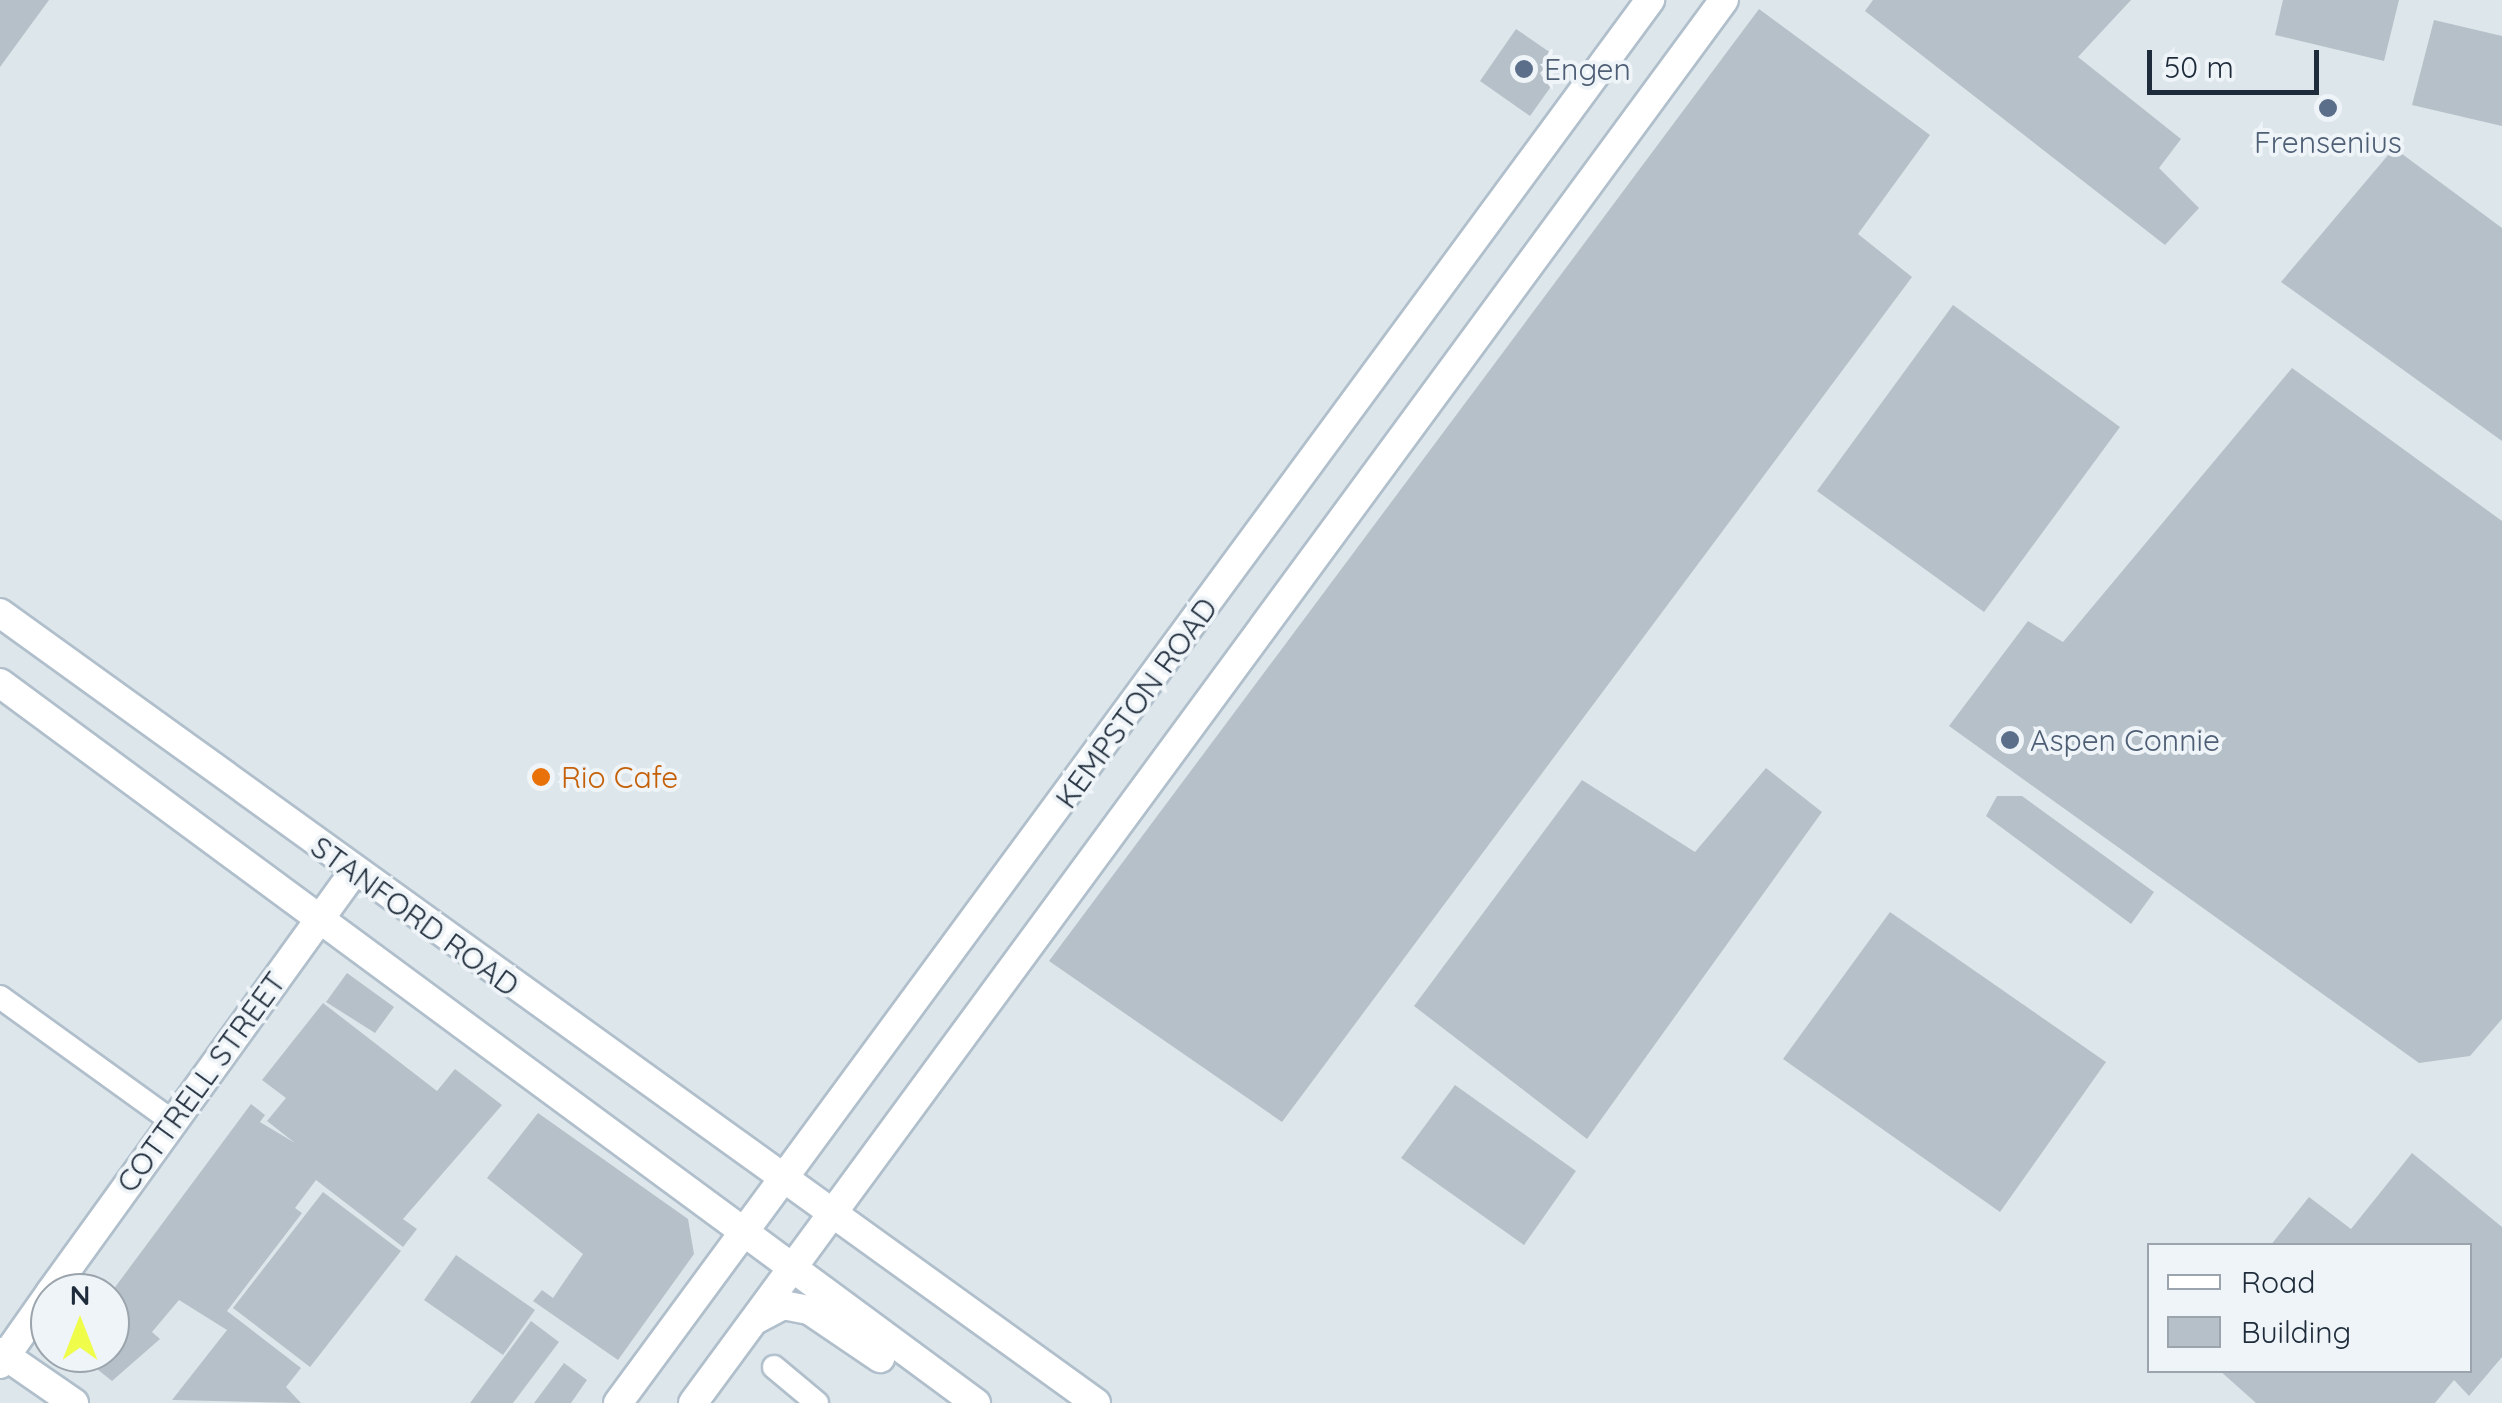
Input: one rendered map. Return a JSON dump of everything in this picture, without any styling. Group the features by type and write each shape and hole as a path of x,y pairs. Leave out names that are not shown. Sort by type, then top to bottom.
{"main road":[{"name":"KEMPSTON ROAD","path":"618,1403 743,1239 1650,0"},
{"name":"KEMPSTON ROAD","path":"692,1403 1724,0"},
{"name":"STANFORD ROAD","path":"0,613 782,1184 1096,1403"},
{"name":"STANFORD ROAD","path":"0,683 320,918 743,1239 949,1386"},
{"name":"COTTRELL STREET","path":"64,1273 353,873"},
{"path":"753,1322 783,1305 809,1310 912,1380 949,1386 976,1403"},
{"name":"COTTRELL STREET","path":"2,1358 30,1320"},
{"path":"2,1358 74,1403"}],"street":[{"path":"0,997 172,1121"},
{"path":"774,1367 816,1403"}],"building":[{"path":"0,0 49,0 0,67"},
{"path":"1873,0 2131,0 2078,57 2181,139 2159,168 2199,208 2165,245 1865,11"},
{"path":"2283,0 2399,0 2384,61 2275,35"},
{"path":"1759,9 1930,135 1858,234 1912,277 1282,1122 1049,961"},
{"path":"2434,20 2502,36 2502,126 2412,105"},
{"path":"1516,29 1567,64 1530,116 1480,81"},
{"path":"2394,148 2502,228 2502,441 2281,282"},
{"path":"1953,305 2120,427 1984,612 1817,491"},
{"path":"2292,368 2502,521 2502,1019 2470,1056 2419,1063 1949,726 2028,621 2063,642"},
{"path":"1766,768 1822,812 1587,1139 1414,1006 1582,780 1695,852"},
{"path":"1997,796 2022,796 2154,892 2131,924 1986,816"},
{"path":"1890,912 2106,1062 2000,1212 1783,1059"},
{"path":"347,973 394,1007 375,1033 326,1002"},
{"path":"323,1003 437,1091 455,1069 502,1105 403,1219 417,1229 403,1247 316,1180 295,1208 302,1213 227,1311 301,1368 286,1387 301,1403 172,1400 227,1330 179,1300 152,1332 160,1339 130,1365 130,1273 126,1273 251,1104 265,1115 260,1122 295,1143 267,1121 286,1098 262,1080"},
{"path":"1455,1085 1576,1171 1524,1245 1401,1158"},
{"path":"538,1113 688,1219 694,1254 618,1360 533,1301 542,1290 553,1298 583,1254 487,1178"},
{"path":"2412,1153 2502,1227 2502,1357 2469,1396 2454,1380 2435,1403 2256,1403 2222,1373 2472,1373 2472,1243 2272,1243 2309,1197 2351,1229"},
{"path":"323,1192 401,1251 310,1367 233,1308"},
{"path":"456,1255 535,1310 503,1355 424,1300"},
{"path":"531,1321 559,1342 513,1403 470,1403"},
{"path":"564,1363 587,1380 571,1403 534,1403"},
{"path":"102,1373 121,1373 112,1381"}],"place":[{"name":"Engen","path":"1524,69"},
{"name":"Frensenius","path":"2328,108"},
{"name":"Aspen Connie","path":"2010,740"},
{"name":"Rio Cafe","path":"541,777"}]}
